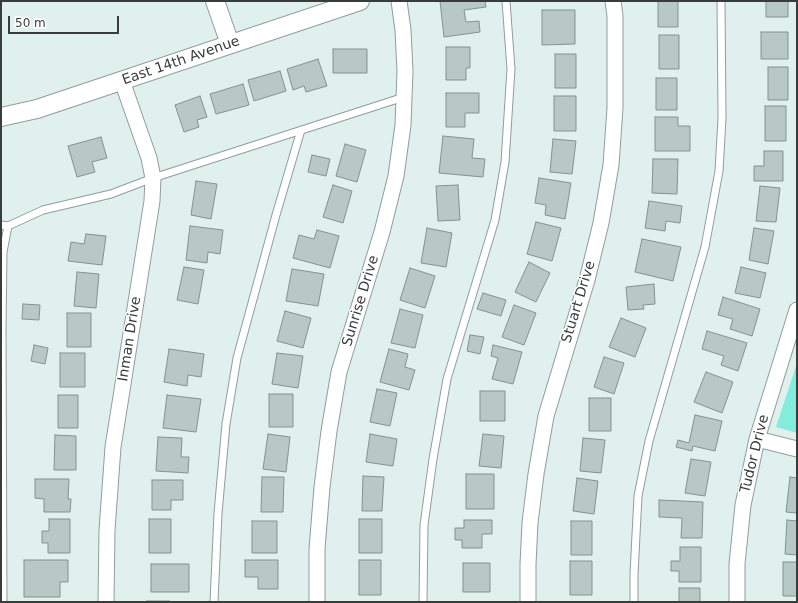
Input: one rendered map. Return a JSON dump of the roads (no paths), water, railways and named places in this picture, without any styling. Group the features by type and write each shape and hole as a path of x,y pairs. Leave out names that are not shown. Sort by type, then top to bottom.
{"street":[{"path":"215,1 230,44"},
{"name":"East 14th Avenue","path":"1,117 37,109 360,1"},
{"name":"Sunrise Drive","path":"317,602 318,549 322,487 339,372 382,232 396,176 403,125 405,71 403,30 399,1"},
{"name":"Stuart Drive","path":"528,602 530,524 536,474 546,416 587,280 602,223 611,165 616,108 615,16 613,1"},
{"name":"Inman Drive","path":"106,602 107,530 113,446 152,202 153,178 149,158 122,81"},
{"name":"Tudor Drive","path":"737,602 738,564 743,505 757,439 797,310"},
{"path":"757,439 797,449"}],"lane":[{"path":"423,602 424,525 433,459 447,379 495,220 505,162 511,69 506,1"},
{"path":"634,602 638,496 649,441 705,248 719,171 722,118 721,1"},
{"path":"3,602 2,330 4,225 43,210 111,194 153,178 404,97"},
{"path":"214,602 218,513 226,424 237,358 301,130"}]}
